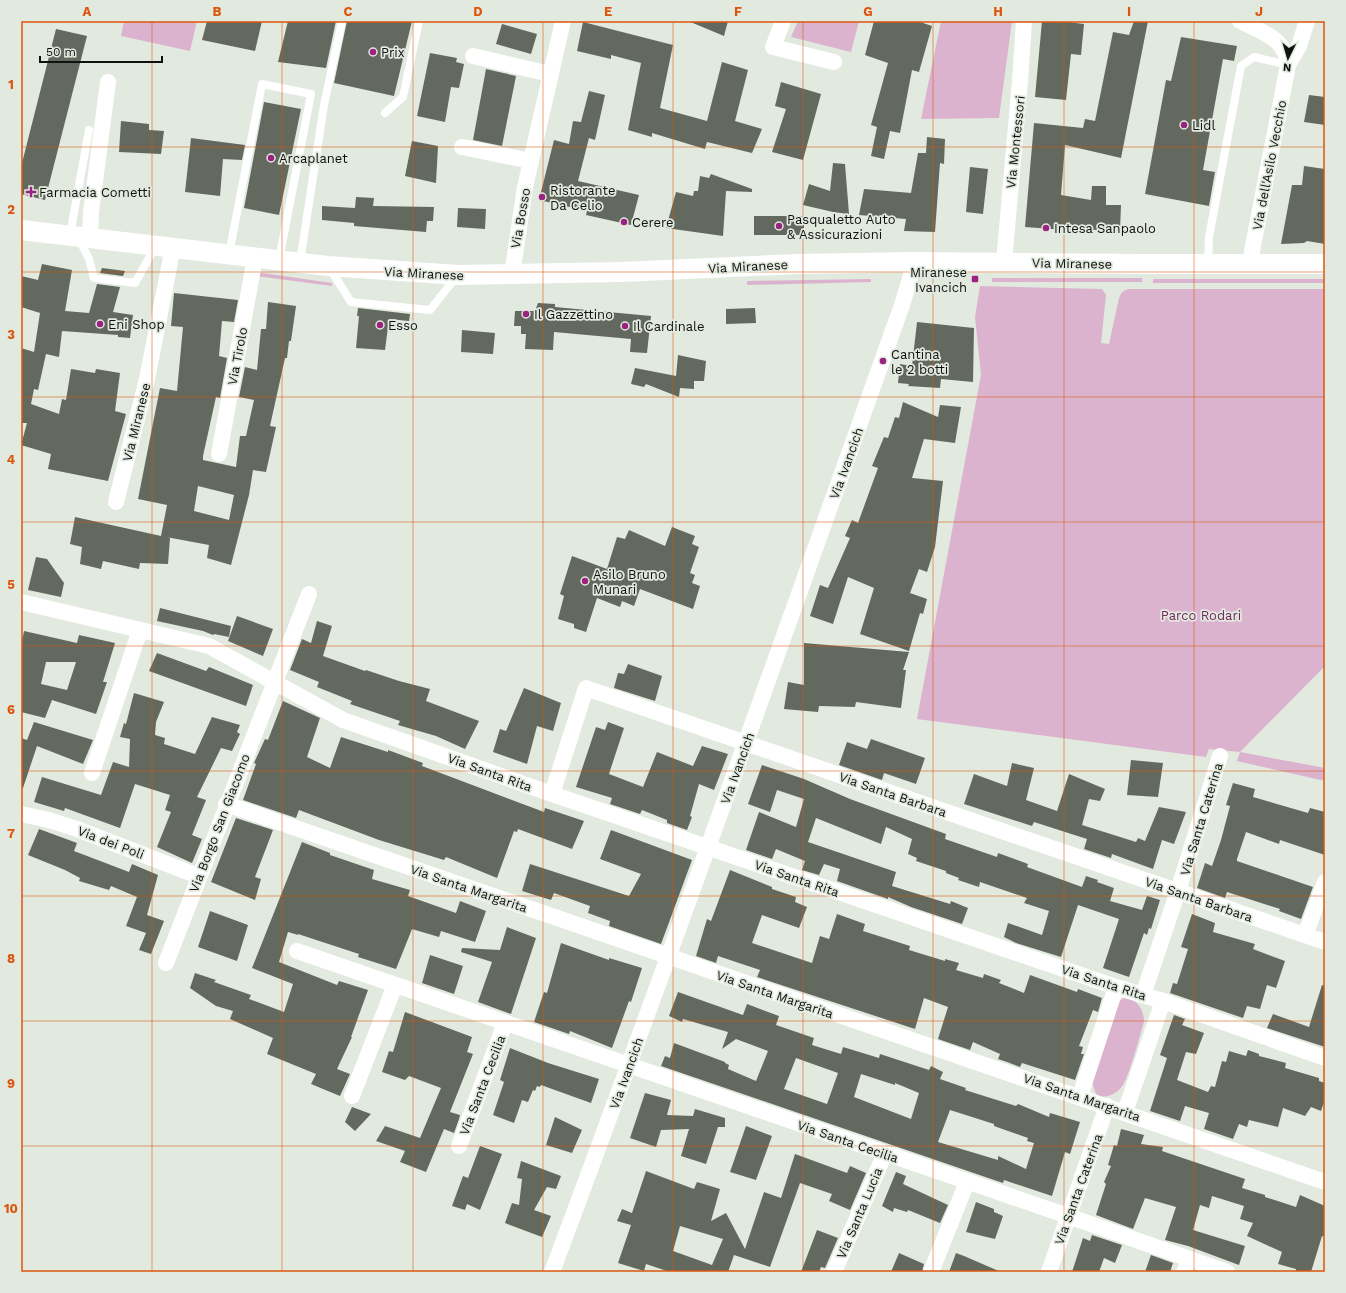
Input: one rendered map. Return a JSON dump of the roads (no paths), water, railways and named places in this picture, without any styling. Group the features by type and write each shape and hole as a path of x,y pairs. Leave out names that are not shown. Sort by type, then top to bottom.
{"street":[{"name":"Via Bosso","path":"512,275 531,161 563,21"},
{"path":"783,21 773,47 834,62"},
{"name":"Via Montessori","path":"1004,262 1024,21"},
{"name":"Via dell'Asilo Vecchio","path":"1240,21 1278,41 1288,56 1288,65 1252,251 1252,265"},
{"name":"Via dell'Asilo Vecchio","path":"1288,65 1299,46 1308,21"},
{"path":"473,56 550,74"},
{"path":"79,237 91,212 108,82"},
{"path":"462,147 531,161"},
{"name":"Via Miranese","path":"21,230 328,266 458,275 621,272 798,264 912,262 1252,265 1325,264"},
{"name":"Via Miranese","path":"116,502 147,379 164,246"},
{"name":"Via Tirolo","path":"219,454 255,258"},
{"name":"Via Ivancich","path":"552,1272 708,848 902,306 911,275 912,262"},
{"name":"Via Borgo San Giacomo","path":"166,963 198,876 275,684 309,594"},
{"path":"21,602 209,646 275,684"},
{"path":"92,773 140,630"},
{"name":"Via Santa Rita","path":"275,684 343,720 708,848 1116,987 1163,1001 1325,1058"},
{"name":"Via Santa Barbara","path":"552,794 586,688 1325,942"},
{"name":"Via Santa Caterina","path":"1142,995 1178,891 1220,756"},
{"name":"Via Santa Margarita","path":"226,804 668,958 1080,1096 1325,1182"},
{"name":"Via dei Poli","path":"21,814 49,820 77,829 198,876"},
{"path":"1305,935 1325,882"},
{"name":"Via Santa Cecilia","path":"297,951 1068,1216 1187,1265 1227,1272"},
{"path":"352,1096 395,985"},
{"path":"1080,1096 1116,987"},
{"path":"1125,1112 1163,1001"},
{"name":"Via Santa Cecilia","path":"459,1146 505,1023"},
{"name":"Via Santa Caterina","path":"1049,1272 1107,1106"},
{"name":"Via Santa Lucia","path":"834,1272 885,1153"},
{"path":"931,1272 968,1182"}],"lane":[{"path":"300,263 324,105 342,21"},
{"path":"386,113 403,97 419,21"},
{"path":"1208,264 1209,237 1241,66 1254,57 1288,65"},
{"path":"229,255 262,84 311,94 279,260"},
{"path":"89,130 79,237 89,259 94,278 135,283 164,246"},
{"path":"328,266 351,302 430,310 458,275"}],"place":[{"name":"Prix","path":"373,52"},
{"name":"Lidl","path":"1184,125"},
{"name":"Arcaplanet","path":"271,158"},
{"name":"Farmacia Cometti","path":"31,192"},
{"name":"Ristorante Da Celio","path":"542,197"},
{"name":"Cerere","path":"624,222"},
{"name":"Pasqualetto Auto & Assicurazioni","path":"779,226"},
{"name":"Intesa Sanpaolo","path":"1046,228"},
{"name":"Miranese Ivancich","path":"975,279"},
{"name":"Il Gazzettino","path":"526,314"},
{"name":"Eni Shop","path":"100,324"},
{"name":"Esso","path":"380,325"},
{"name":"Il Cardinale","path":"625,326"},
{"name":"Cantina le 2 botti","path":"883,361"},
{"name":"Asilo Bruno Munari","path":"585,581"}],"park label":[{"name":"Parco Rodari","path":"1201,615"}]}
